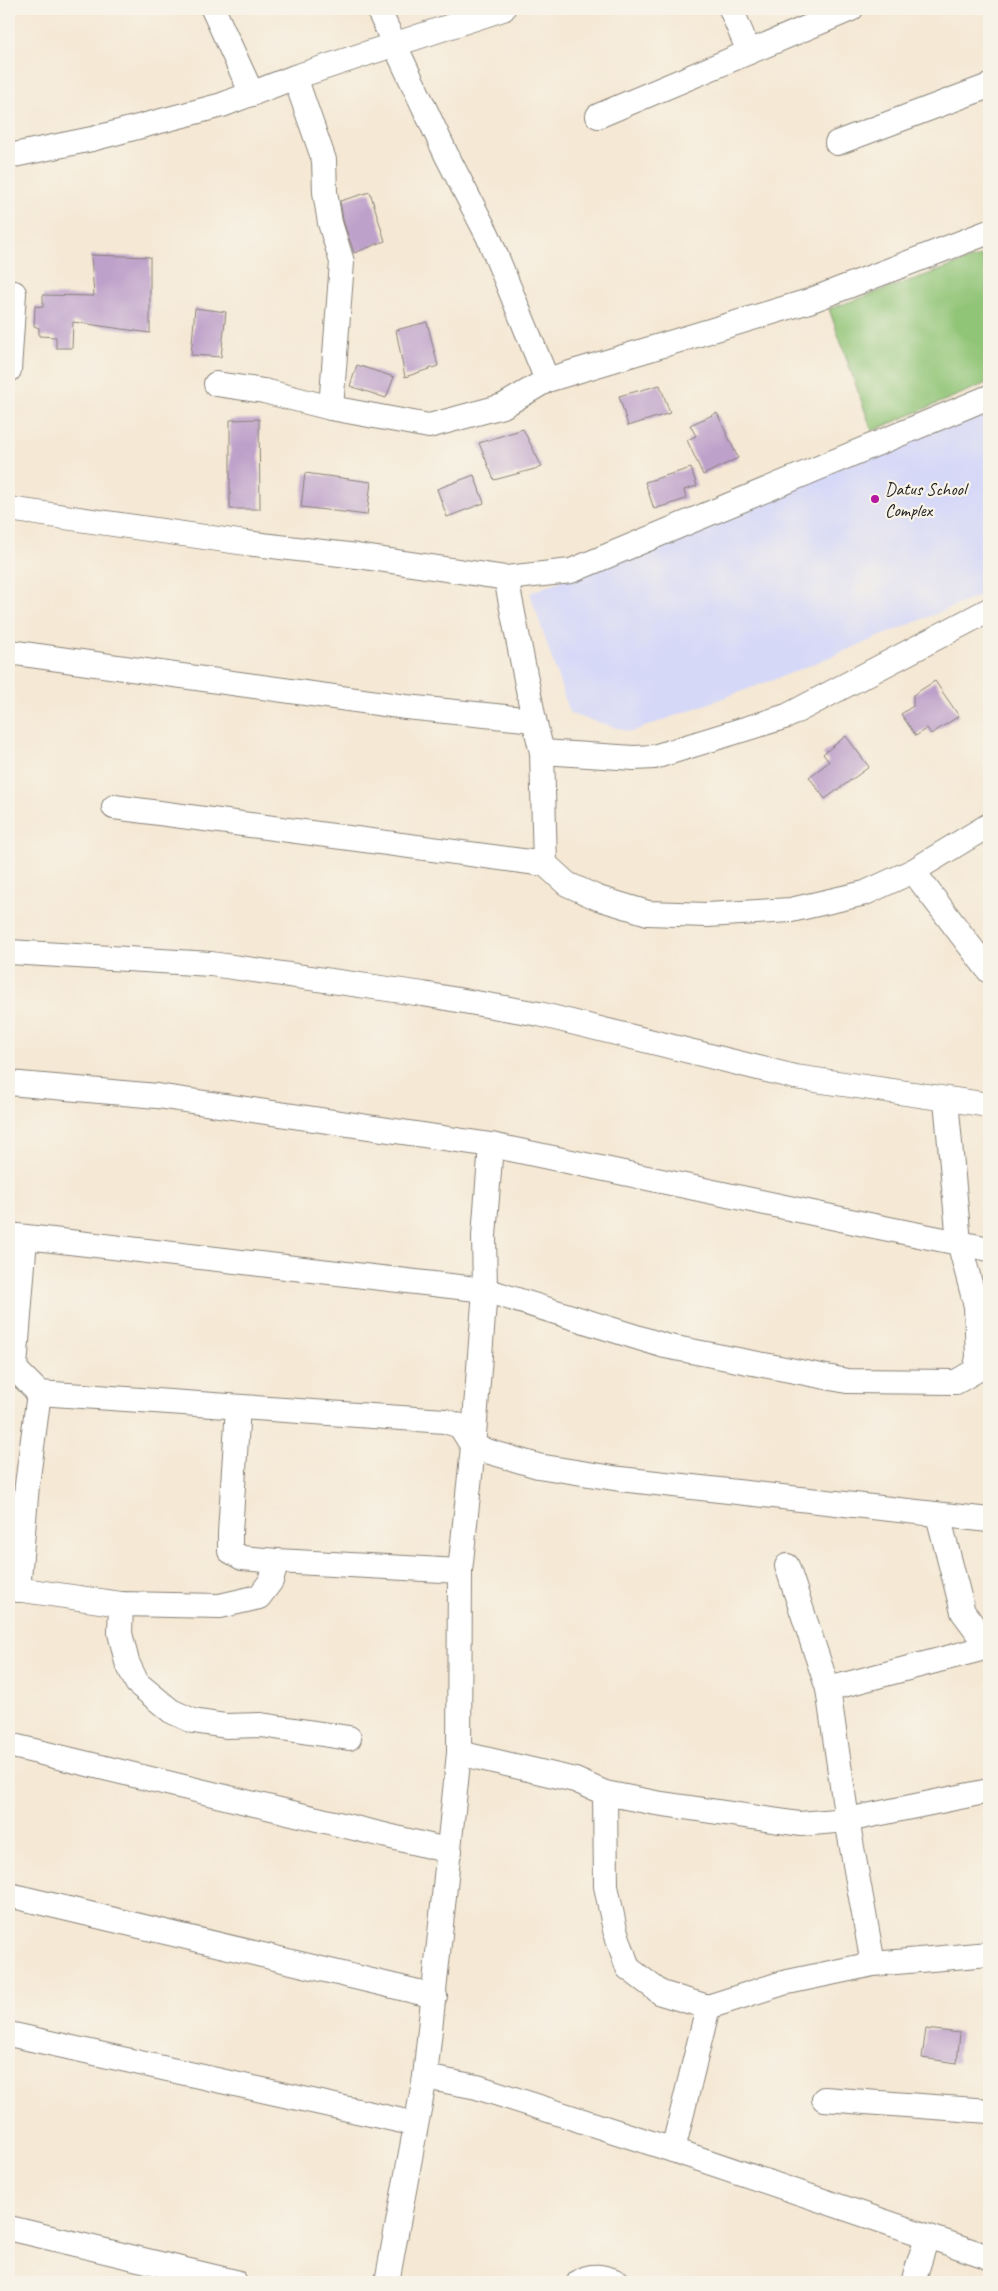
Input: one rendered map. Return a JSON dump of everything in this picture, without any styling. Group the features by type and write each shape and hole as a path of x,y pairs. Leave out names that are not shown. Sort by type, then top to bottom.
{"street":[{"path":"213,9 252,94"},
{"path":"378,9 446,154 488,236 547,380"},
{"path":"9,156 101,137 222,105 296,77 503,9"},
{"path":"731,9 749,52"},
{"path":"598,116 850,9"},
{"path":"296,77 324,160 325,192 330,223 342,262 331,408"},
{"path":"837,143 989,86"},
{"path":"216,384 264,391 331,408 429,426 503,406 547,380 809,301 989,232"},
{"path":"9,370 14,293"},
{"path":"9,509 506,578 571,571 877,442 989,398"},
{"path":"506,578 542,752 545,864"},
{"path":"542,752 634,758 654,757 787,716 989,610"},
{"path":"9,652 406,707 534,720"},
{"path":"114,807 545,864 567,884 598,898 648,913 707,915 791,910 865,893 912,871 989,825"},
{"path":"912,871 989,971"},
{"path":"9,952 211,964 423,994 539,1014 795,1077 989,1105"},
{"path":"9,1083 157,1096 491,1144 989,1249"},
{"path":"946,1100 959,1242 976,1306 978,1357 975,1371 956,1382 847,1381 746,1363 665,1346 485,1290 17,1236 12,1365 39,1393 445,1422 460,1426 473,1447 538,1466 620,1479 889,1507 938,1515 989,1520"},
{"path":"387,2282 426,2077 459,1753 460,1571 473,1447 485,1290 484,1236 491,1144"},
{"path":"39,1393 13,1589 121,1604 220,1606 259,1597 271,1581 277,1561"},
{"path":"238,1407 230,1551 242,1558 460,1571"},
{"path":"828,1689 989,1647 963,1612 938,1515"},
{"path":"787,1566 828,1689 847,1820 873,1964"},
{"path":"121,1604 120,1633 127,1662 137,1683 171,1711 193,1721 226,1726 261,1725 349,1738"},
{"path":"9,1745 450,1851"},
{"path":"459,1753 576,1780 605,1793 800,1824 847,1820 989,1791"},
{"path":"605,1793 606,1886 615,1930 628,1968 661,1993 708,2007 783,1983 873,1964 989,1954"},
{"path":"9,1895 435,1996"},
{"path":"673,2150 708,2007"},
{"path":"9,2034 416,2124"},
{"path":"426,2077 476,2086 673,2150 989,2257"},
{"path":"824,2099 989,2111"},
{"path":"9,2228 235,2282"},
{"path":"913,2282 927,2237"},
{"path":"579,2282 585,2278 604,2277 617,2282"}],"shaded area":[{"name":"Datus School Complex","path":"989,407 989,592 786,675 631,732 570,714 530,593"}],"green space":[{"path":"989,253 989,382 872,431 829,309"}],"building":[{"path":"370,192 385,241 354,253 343,220 340,201"},
{"path":"91,255 150,257 150,333 73,322 72,348 56,348 56,337 39,336 39,328 34,326 35,306 43,307 43,295 94,296"},
{"path":"195,308 226,312 221,357 191,355"},
{"path":"427,322 438,366 405,377 396,330"},
{"path":"357,365 394,377 386,398 350,386"},
{"path":"660,385 670,413 628,426 619,396"},
{"path":"717,413 738,458 703,475 687,440 696,436 690,425"},
{"path":"259,419 260,509 230,509 230,420"},
{"path":"523,429 542,467 494,480 479,443"},
{"path":"691,468 697,486 684,490 686,499 654,509 645,482"},
{"path":"305,473 371,482 367,515 301,507"},
{"path":"474,475 484,503 447,517 437,489"},
{"path":"935,681 959,716 931,734 927,728 916,736 901,714 913,706 913,695"},
{"path":"846,736 869,767 825,799 809,777 829,762 823,754"},
{"path":"926,2029 960,2033 957,2063 922,2058"}],"place":[{"name":"Datus School Complex","path":"875,499"}]}
